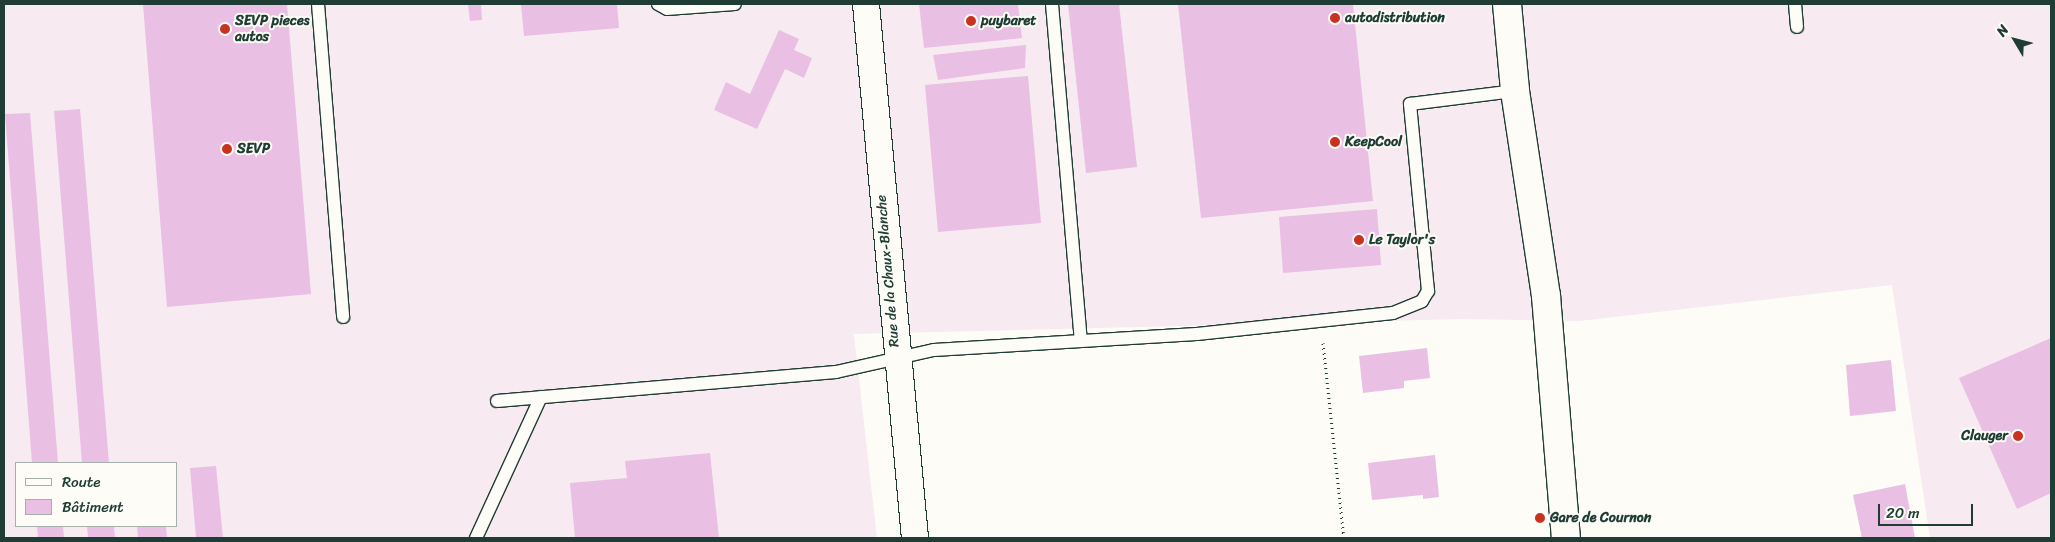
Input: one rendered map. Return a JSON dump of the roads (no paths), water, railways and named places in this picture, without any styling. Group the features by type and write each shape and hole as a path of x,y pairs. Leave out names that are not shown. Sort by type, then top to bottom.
{"main road":[{"path":"1506,4 1515,91 1546,296 1566,538"}],"street":[{"name":"Rue de la Chaux-Blanche","path":"866,4 896,360 915,538"}],"lane":[{"path":"318,4 343,317"},
{"path":"658,4 667,9 683,9 735,4"},
{"path":"1052,4 1081,341"},
{"path":"1795,4 1797,27"},
{"path":"497,401 836,372 934,350 1197,334 1393,314 1422,301 1428,292 1410,104 1515,91"},
{"path":"476,538 541,397"}],"place":[{"name":"autodistribution","path":"1335,18"},
{"name":"puybaret","path":"971,21"},
{"name":"SEVP pieces autos","path":"225,29"},
{"name":"KeepCool","path":"1335,142"},
{"name":"SEVP","path":"227,149"},
{"name":"Le Taylor's","path":"1359,240"},
{"name":"Clauger","path":"2018,436"},
{"name":"Gare de Cournon","path":"1540,518"}]}
